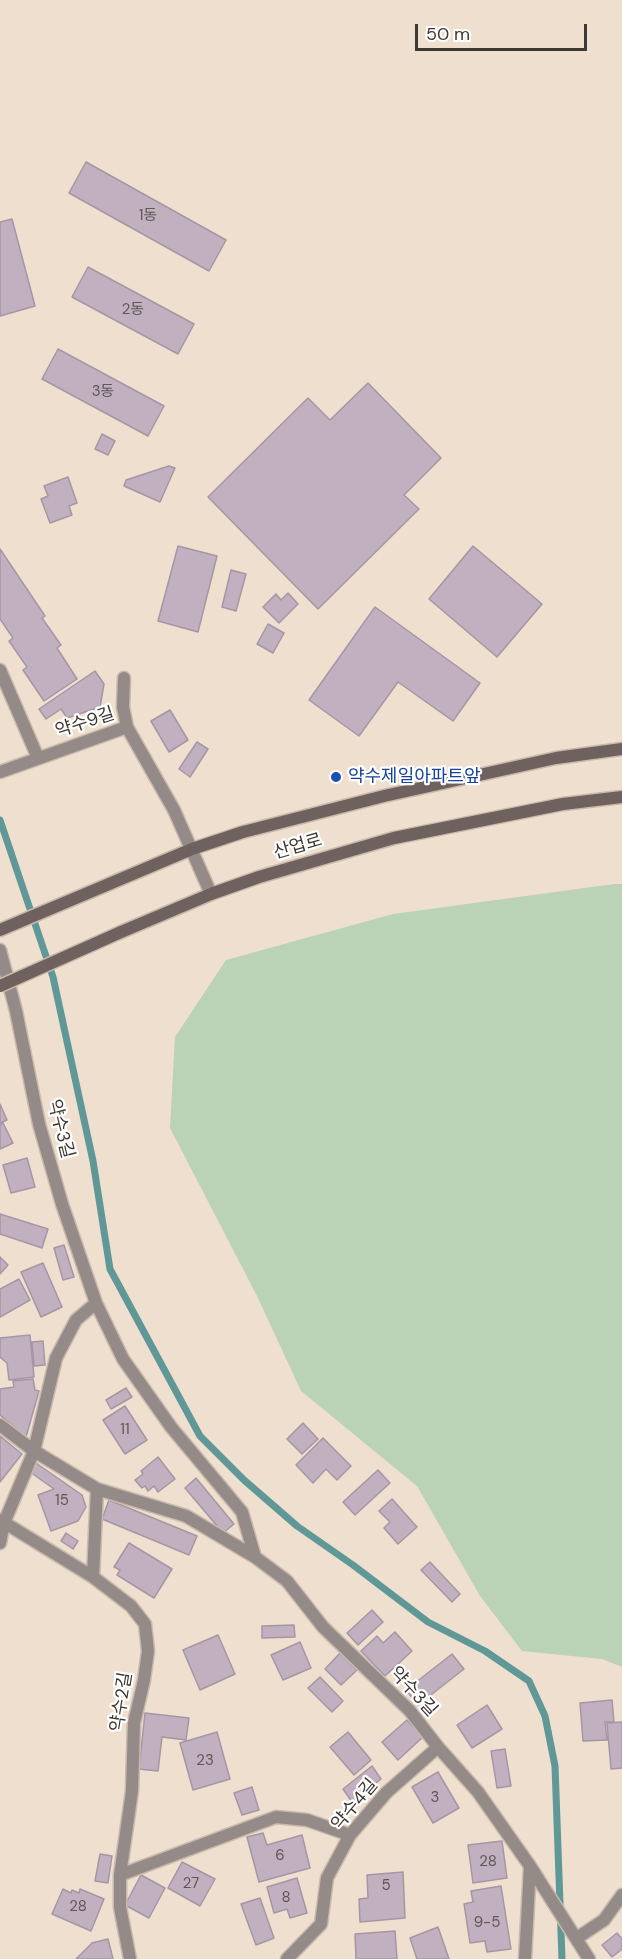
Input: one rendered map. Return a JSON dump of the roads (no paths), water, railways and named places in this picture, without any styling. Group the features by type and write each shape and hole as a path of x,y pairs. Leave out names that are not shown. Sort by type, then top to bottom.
{"main road":[{"name":"산업로","path":"0,930 192,849 243,832 384,796 556,758 622,750"},
{"name":"산업로","path":"0,986 211,894 259,877 394,838 563,804 622,797"}],"street":[{"name":"약수9길","path":"0,670 38,758 127,726 174,810 211,894"},
{"path":"124,678 123,707 127,726"},
{"path":"0,772 38,758"},
{"name":"약수3길","path":"1,955 16,1011 39,1124 62,1204 96,1303 123,1359 150,1398 171,1427 242,1512 255,1557"},
{"path":"0,1543 2,1522 34,1451 56,1358 76,1320 96,1303"},
{"name":"약수3길","path":"0,1425 34,1451 98,1489 186,1516 255,1557 287,1581 322,1627 410,1711 478,1792 577,1938"},
{"path":"93,1577 98,1489"},
{"name":"약수2길","path":"2,1522 93,1577 131,1606 145,1624 148,1651 134,1723 132,1791 120,1875 120,1906 124,1937 130,1959"},
{"name":"약수4길","path":"287,1959 321,1924 327,1878 350,1835 386,1793 438,1747"},
{"path":"120,1875 276,1817 307,1820 350,1835"},
{"path":"525,1959 530,1866"},
{"path":"589,1959 577,1938 604,1920 622,1896"}],"waterway":[{"path":"0,820 53,977 93,1161 110,1269 200,1436 244,1480 297,1526 428,1622 485,1651 529,1681 545,1716 555,1766 562,1959"}],"place":[{"name":"약수제일아파트앞","path":"336,777"}]}
